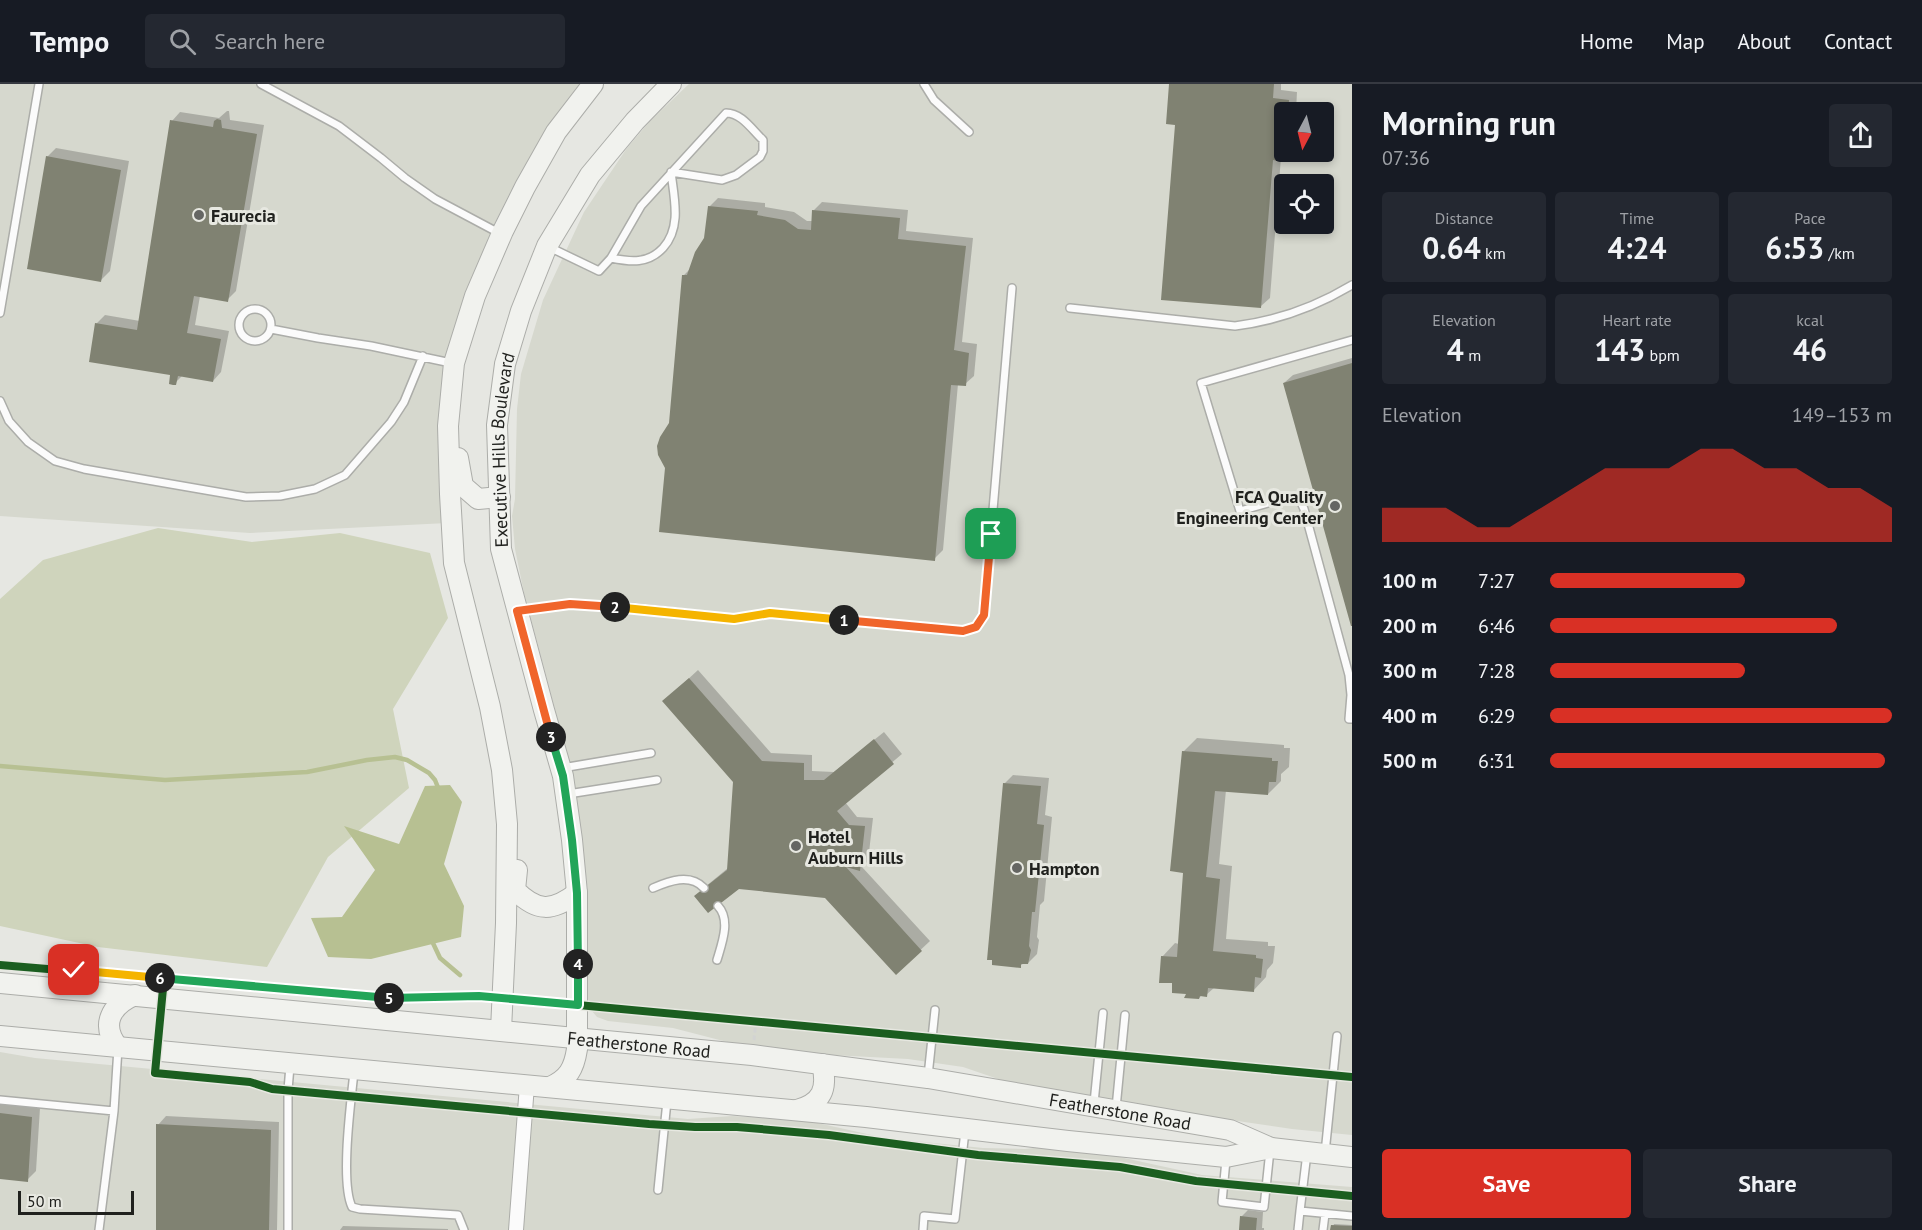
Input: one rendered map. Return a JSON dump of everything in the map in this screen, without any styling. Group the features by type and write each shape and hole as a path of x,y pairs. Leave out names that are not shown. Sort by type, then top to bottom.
{"main road":[{"path":"577,893 566,901 549,907 528,903 515,890 518,852 513,810 454,563 448,426 454,363 475,296 525,187 556,132 593,84"},
{"path":"590,175 605,141 654,84"},
{"name":"Executive Hills Boulevard","path":"550,1088 560,1083 572,1069 575,1061 578,1037 577,893 561,768 501,549 497,425 505,364 521,311 547,246 590,175 635,121 671,84"},
{"path":"454,363 461,401 458,461 464,486 478,499 500,497"},
{"path":"501,1030 507,824 502,770"},
{"name":"Featherstone Road","path":"0,983 578,1037 822,1064 928,1078 1230,1130 1271,1148 1352,1157"},
{"path":"118,1047 109,1032 112,1013 117,1005 135,995"},
{"name":"Featherstone Road","path":"0,1036 797,1110 1226,1157 1271,1148"},
{"path":"797,1110 808,1107 820,1097 824,1080 822,1064"}],"street":[{"path":"516,1230 526,1085"}],"lane":[{"path":"0,313 39,84"},
{"path":"261,84 339,126 435,199 502,234"},
{"path":"924,84 934,100 969,132"},
{"path":"547,246 599,271 611,258 641,206 670,172 726,114 733,113 739,116 763,140 763,151 760,157 736,175 723,180 670,172"},
{"path":"611,258 630,262 648,259 657,254 669,241 675,220 670,172"},
{"path":"1070,309 1235,326 1258,324 1295,312 1352,285"},
{"path":"517,611 570,604 627,607 734,619 770,613 963,631 976,627 984,615 1012,288"},
{"path":"258,309 268,316 271,329 264,339 252,342 241,334 238,322 246,312 258,309"},
{"path":"271,329 454,363"},
{"path":"1352,340 1201,383 1240,511 1289,497 1300,500 1349,675 1349,719 1352,719"},
{"path":"0,401 9,422 28,442 55,460 84,469 246,496 280,496 315,489 345,475 391,422 404,402 423,356"},
{"path":"561,768 651,753"},
{"path":"566,794 657,780"},
{"path":"654,888 670,881 683,879 700,884 704,888"},
{"path":"717,960 725,925 722,910 718,906"},
{"path":"928,1078 935,1010"},
{"path":"1094,1107 1103,1013"},
{"path":"1116,1111 1125,1015"},
{"path":"1298,1230 1300,1212 1316,1153 1337,1036"},
{"path":"99,1230 114,1111 118,1047"},
{"path":"288,1230 290,1064"},
{"path":"354,1070 347,1148 348,1197 352,1207 458,1215 464,1230"},
{"path":"657,1190 667,1098"},
{"path":"0,1100 114,1111"},
{"path":"923,1230 924,1216 955,1219 965,1128"},
{"path":"1226,1157 1222,1202 1264,1207 1271,1148"},
{"path":"1300,1212 1352,1216"},
{"path":"1323,1230 1324,1214"}],"path":[{"path":"744,1020 767,1022"},
{"path":"753,1045 756,1021"}],"shaded area":[{"path":"0,84 587,84 464,313 447,523 250,533 0,516"},
{"path":"689,84 1352,84 1352,1135 1203,1116 1004,1081 963,1067 908,1059 813,1054 735,1044 673,1028 608,1021 597,1017 592,1011 586,993 588,892 579,819 566,751 524,593 515,549 512,516 515,499 517,409 521,374 543,300 584,212 627,148 650,121"},
{"path":"158,528 252,542 340,533 430,553 448,618 393,709 409,788 328,857 267,967 98,947 0,926 0,599 43,560"},
{"path":"450,785 462,802 444,864 464,906 461,937 371,959 328,957 311,918 342,917 375,870 344,826 399,844 425,786"},
{"path":"0,1052 35,1058 688,1119 732,1116 804,1120 885,1138 983,1148 1042,1147 1115,1156 1202,1175 1352,1187 1352,1230 0,1230"}],"building":[{"path":"1169,84 1274,84 1273,98 1289,100 1289,102 1274,102 1274,160 1261,308 1161,300 1175,125 1166,124"},
{"name":"Faurecia","path":"217,119 221,120 222,128 257,134 228,302 194,296 187,333 221,339 213,382 178,376 176,385 173,385 169,384 170,375 89,362 95,323 137,330 170,120 213,127"},
{"path":"46,156 121,170 101,282 27,269"},
{"path":"708,206 758,211 757,215 785,220 798,229 811,230 812,210 900,218 898,239 966,246 954,350 969,353 966,386 951,385 935,561 659,532 665,468 658,455 657,446 669,423 682,275 687,275 695,252 704,238"},
{"name":"FCA Quality Engineering Center","path":"1352,363 1352,626 1351,626 1283,383"},
{"name":"Hotel Auburn Hills","path":"689,678 762,761 804,763 804,780 824,780 874,739 894,764 837,811 849,825 865,826 860,871 846,867 922,951 896,975 825,898 739,889 708,913 694,896 727,870 733,782 662,701"},
{"path":"1182,751 1272,758 1272,761 1278,761 1276,782 1269,782 1268,795 1215,791 1206,877 1220,879 1213,951 1256,955 1256,958 1263,959 1261,978 1255,977 1254,992 1208,988 1207,997 1184,998 1186,994 1172,993 1172,983 1159,983 1161,956 1177,957 1183,873 1170,871"},
{"name":"Hampton","path":"1003,783 1041,786 1037,824 1044,825 1035,912 1032,912 1029,946 1031,950 1028,964 1021,964 1021,968 992,965 992,960 987,960"},
{"path":"0,1113 32,1117 28,1182 0,1179"},
{"path":"156,1124 271,1130 269,1230 156,1230"},
{"path":"1240,1216 1257,1218 1256,1230 1239,1230"},
{"path":"1331,1225 1352,1226 1352,1230 1330,1230"}],"waterway":[{"path":"0,766 165,780 307,772 395,757 407,760 429,773 439,790"},
{"path":"432,941 440,958 460,975"}],"cycle path":[{"path":"0,965 391,998 465,996 503,998 1352,1077"},
{"path":"164,978 155,1073 250,1082 272,1089 649,1124 737,1127 829,1135 978,1155 1120,1167 1196,1181 1352,1196"}],"place":[{"name":"Faurecia","path":"199,215"},
{"name":"FCA Quality Engineering Center","path":"1335,506"},
{"name":"Hotel Auburn Hills","path":"796,846"},
{"name":"Hampton","path":"1017,868"}],"route":[{"path":"74,970 391,998 479,996 578,1005 577,893 563,776 517,611 570,604 627,607 734,619 770,613 963,631 976,627 984,615 991,534"}]}
